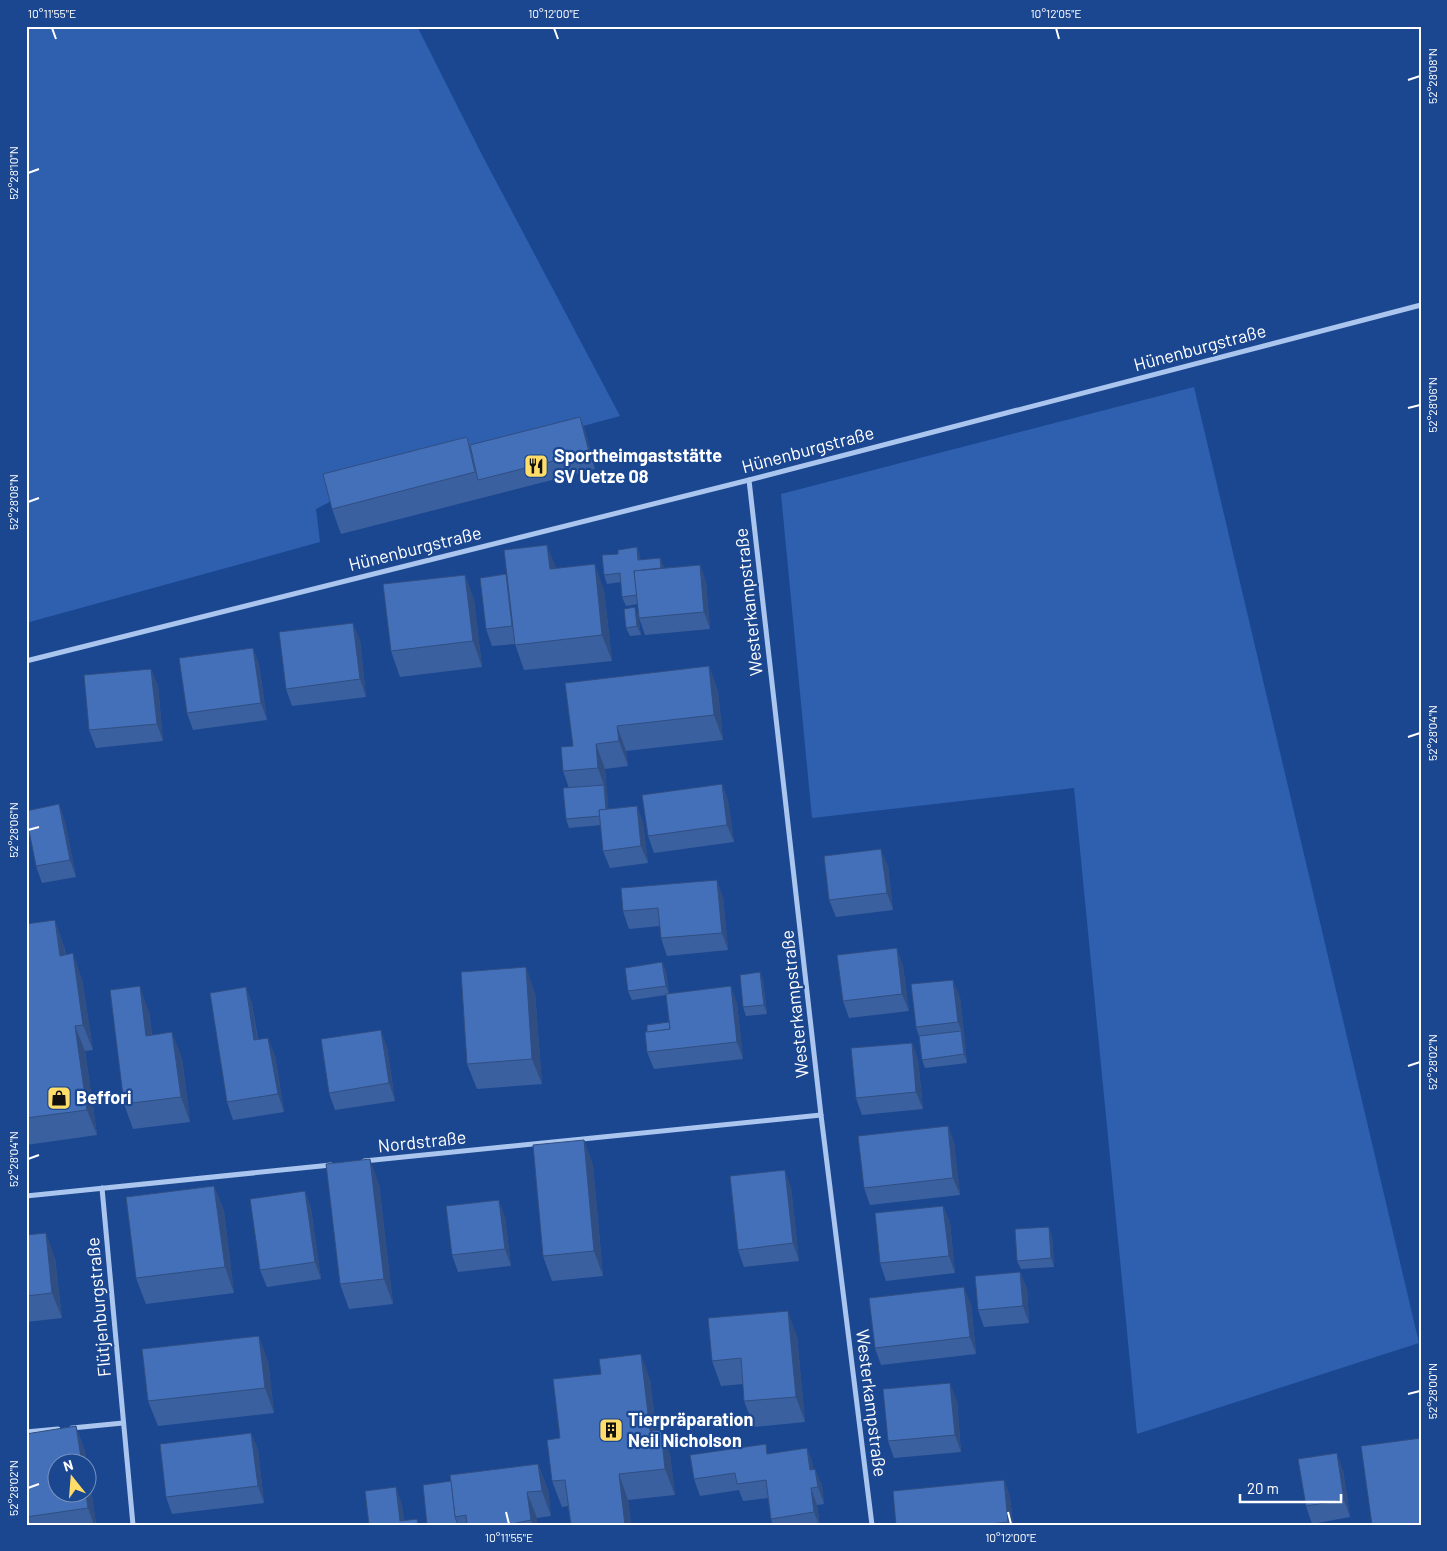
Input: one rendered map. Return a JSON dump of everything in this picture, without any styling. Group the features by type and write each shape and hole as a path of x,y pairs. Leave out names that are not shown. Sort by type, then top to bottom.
{"street":[{"name":"Hünenburgstraße","path":"26,661 749,480 1421,305"},
{"name":"Westerkampstraße","path":"749,480 821,1115 872,1525"},
{"name":"Nordstraße","path":"358,1162 821,1115"},
{"path":"26,1196 338,1164"},
{"name":"Flütjenburgstraße","path":"102,1188 133,1525"},
{"path":"26,1432 123,1423"}],"shaded area":[{"path":"26,26 417,26 481,153 620,416 359,487 316,509 320,542 26,623"},
{"path":"1194,387 1419,1343 1137,1434 1074,788 812,818 781,494"}],"building":[{"path":"580,417 589,452 478,480 470,445"},
{"path":"467,437 475,472 332,509 323,474"},
{"path":"547,545 550,569 595,564 602,635 515,645 504,550"},
{"path":"637,547 638,560 660,558 661,568 634,571 637,595 622,597 620,573 604,575 602,555 618,554 618,550"},
{"path":"700,565 704,612 639,618 634,571"},
{"path":"506,574 512,626 486,629 480,578"},
{"path":"465,575 473,641 391,651 383,584"},
{"path":"635,607 637,626 626,628 624,609"},
{"path":"353,623 360,679 286,689 279,632"},
{"path":"253,648 261,703 187,713 179,658"},
{"path":"709,666 714,715 617,726 619,741 596,744 598,768 563,771 561,747 573,746 565,683"},
{"path":"151,669 157,724 89,730 84,675"},
{"path":"722,784 727,825 648,836 642,795"},
{"path":"604,785 606,810 599,810 600,816 566,819 563,788"},
{"path":"59,804 70,860 36,866 26,811"},
{"path":"637,806 641,846 603,851 599,810"},
{"path":"881,849 887,893 829,900 824,856"},
{"path":"717,880 722,933 661,938 658,908 623,911 621,888"},
{"path":"55,920 60,956 73,953 83,1025 75,1026 87,1110 26,1118 26,924"},
{"path":"897,948 902,994 843,1001 837,955"},
{"path":"662,962 666,986 628,991 625,968"},
{"path":"526,967 532,1059 467,1064 461,972"},
{"path":"760,972 764,1005 743,1007 740,975"},
{"path":"953,980 958,1022 916,1027 911,984"},
{"path":"140,986 146,1036 172,1032 181,1097 124,1104 110,990"},
{"path":"731,986 737,1042 647,1052 645,1032 670,1029 666,994"},
{"path":"246,987 254,1040 268,1038 278,1094 227,1102 210,993"},
{"path":"669,1022 670,1029 647,1032 647,1025"},
{"path":"381,1030 389,1083 329,1093 321,1039"},
{"path":"961,1031 964,1054 922,1060 919,1036"},
{"path":"912,1043 916,1092 856,1098 851,1048"},
{"path":"948,1126 953,1178 864,1188 858,1136"},
{"path":"584,1140 594,1251 543,1256 533,1145"},
{"path":"370,1159 384,1279 340,1284 326,1164"},
{"path":"785,1170 793,1243 738,1250 730,1176"},
{"path":"214,1186 225,1267 136,1278 126,1197"},
{"path":"305,1191 315,1262 260,1270 250,1199"},
{"path":"499,1200 505,1249 452,1255 446,1206"},
{"path":"943,1206 949,1256 880,1263 875,1213"},
{"path":"1049,1227 1051,1258 1017,1261 1015,1229"},
{"path":"46,1233 52,1293 26,1296 26,1235"},
{"path":"1020,1272 1023,1306 978,1310 975,1276"},
{"path":"964,1287 970,1337 875,1348 869,1298"},
{"path":"788,1311 796,1397 744,1401 741,1358 712,1361 708,1318"},
{"path":"259,1336 265,1388 148,1401 142,1349"},
{"name":"Tierpräparation Neil Nicholson","path":"641,1354 650,1431 661,1430 665,1469 619,1474 625,1525 571,1525 565,1480 552,1481 547,1440 560,1438 553,1379 601,1374 599,1359"},
{"path":"950,1383 955,1435 888,1441 883,1389"},
{"path":"76,1426 80,1454 48,1454 48,1504 87,1504 88,1508 26,1517 26,1434"},
{"path":"251,1433 258,1486 166,1497 160,1444"},
{"path":"1421,1438 1421,1525 1372,1525 1361,1446"},
{"path":"766,1444 767,1454 807,1448 810,1470 815,1469 818,1487 811,1488 814,1512 771,1519 766,1480 737,1484 735,1473 694,1479 690,1455"},
{"path":"1337,1453 1344,1500 1306,1506 1298,1459"},
{"path":"538,1464 542,1491 527,1492 531,1520 516,1523 516,1525 467,1525 466,1515 455,1517 450,1475"},
{"path":"1004,1480 1008,1522 980,1525 896,1525 893,1491"},
{"path":"451,1481 455,1517 458,1525 427,1525 423,1485"},
{"path":"396,1487 400,1521 417,1519 418,1525 369,1525 365,1491"}],"place":[{"name":"Sportheimgaststätte SV Uetze 08","path":"536,466"},
{"name":"Beffori","path":"59,1098"},
{"name":"Tierpräparation Neil Nicholson","path":"611,1430"}]}
